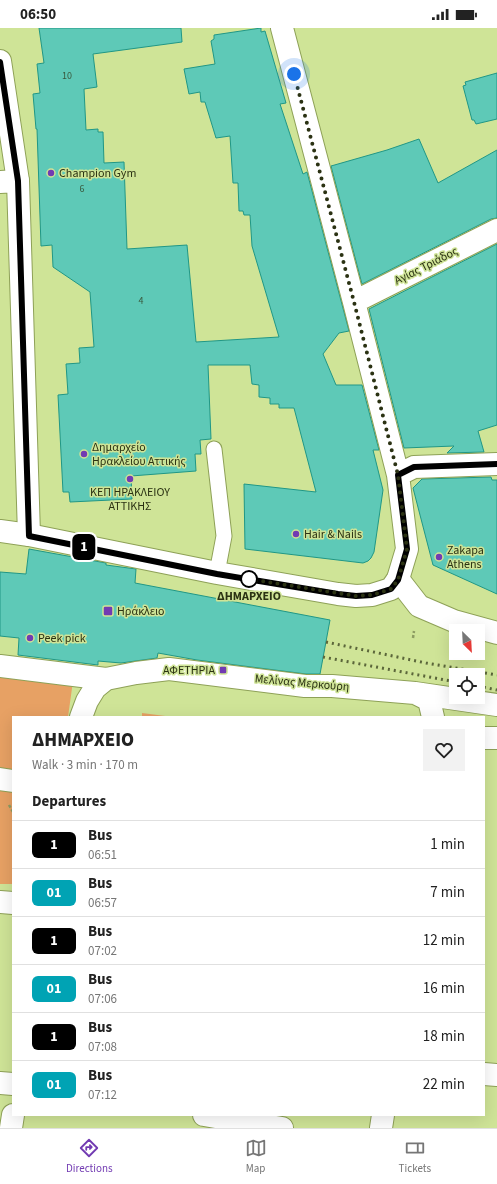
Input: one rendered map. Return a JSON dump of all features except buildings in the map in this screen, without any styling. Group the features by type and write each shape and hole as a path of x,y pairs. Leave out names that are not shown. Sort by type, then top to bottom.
{"street":[{"path":"0,531 217,574 356,596 372,595 391,589 398,580 407,549 398,475 282,28"},
{"path":"0,61 9,181 29,536"},
{"name":"Αγίας Τριάδος","path":"354,302 497,230"},
{"path":"398,475 414,467 497,464"},
{"path":"398,580 419,606 454,621 497,633"},
{"path":"0,666 106,679"},
{"name":"Μελίνας Μερκούρη","path":"106,679 168,669 305,686 332,686 415,693 497,705"},
{"path":"81,716 86,701 95,688 106,679"},
{"path":"415,693 430,700 433,716"},
{"path":"485,738 497,738"},
{"path":"0,779 12,781"},
{"path":"0,902 12,903"},
{"path":"485,1074 497,1075"},
{"path":"0,1083 12,1084"},
{"path":"11,1128 13,1116"},
{"path":"210,1116 282,1128"},
{"path":"381,1128 382,1116"}],"lane":[{"path":"214,450 224,536 217,574"}],"shaded area":[{"path":"0,673 73,681 68,716 12,716 12,884 0,884"},
{"path":"142,713 165,716 142,716"}],"railway":[{"path":"326,642 426,663 497,675"},
{"path":"323,657 449,681"},
{"path":"485,687 497,690"}],"bus line":[{"name":"1","path":"0,62 18,181 29,536 217,574 338,594 356,596 372,595 391,589 398,580 407,549 398,475 414,467 497,464"}],"place":[{"name":"Champion Gym","path":"51,173"},
{"name":"Δημαρχείο Ηρακλείου Αττικής","path":"84,454"},
{"name":"ΚΕΠ ΗΡΑΚΛΕΙΟΥ ΑΤΤΙΚΗΣ","path":"130,479"},
{"name":"Hair & Nails","path":"296,534"},
{"name":"Zakapa Athens","path":"439,557"},
{"name":"ΔΗΜΑΡΧΕΙΟ","path":"249,579"},
{"name":"Ηράκλειο","path":"108,611"},
{"name":"Peek pick","path":"30,638"},
{"name":"ΑΦΕΤΗΡΙΑ","path":"223,670"}],"route":[{"path":"249,579 338,594 356,596 372,595 391,589 398,580 407,549 398,475 294,74"}]}
